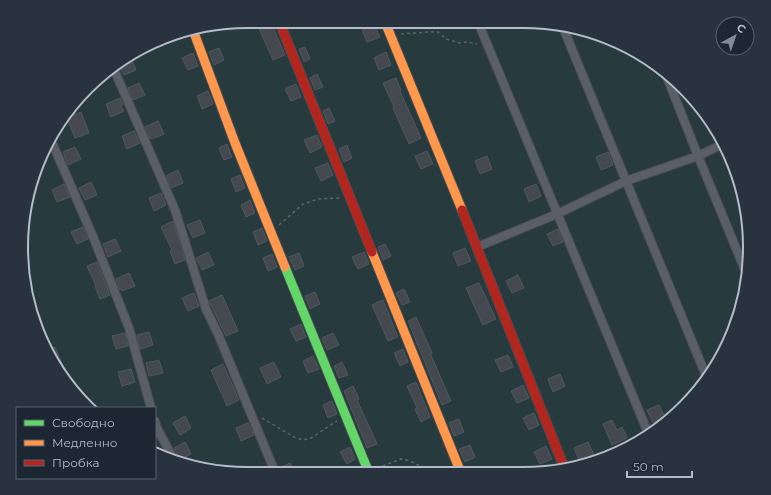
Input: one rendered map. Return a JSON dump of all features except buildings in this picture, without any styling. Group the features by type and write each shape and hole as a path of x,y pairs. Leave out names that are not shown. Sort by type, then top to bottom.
{"street":[{"path":"281,28 460,467"},
{"path":"388,28 477,247 563,463"},
{"path":"480,28 647,429"},
{"path":"565,32 704,372"},
{"path":"195,34 235,142 366,467"},
{"path":"115,72 175,210 206,309 218,334 273,467"},
{"path":"669,83 743,264"},
{"path":"53,145 94,239 129,328 151,407"},
{"path":"477,247 557,214 626,182 698,156 718,146"},
{"path":"156,424 170,452"}],"path":[{"path":"393,41 401,34 438,32 446,39 460,43 476,43 490,51"},
{"path":"271,232 303,204 318,199 341,198 349,194"},
{"path":"262,418 294,437 303,440 311,438 345,416"},
{"path":"380,467 400,459 410,461 423,467"}],"green space":[{"path":"233,28 538,28 580,35 594,40 633,57 657,73 689,103 714,138 736,191 743,233 743,262 736,304 720,345 698,381 668,413 633,438 580,460 538,467 233,467 191,460 156,447 156,407 96,407 73,381 57,357 35,304 28,262 28,233 35,191 57,138 82,103 103,82 138,57 150,51 191,35"}],"traffic: fast":[{"path":"285,267 367,467"}],"traffic: slow":[{"path":"387,28 462,210"},
{"path":"195,34 235,143 285,267"},
{"path":"372,252 459,467"}],"traffic: jam":[{"path":"282,28 372,252"},
{"path":"462,210 563,463"}]}
